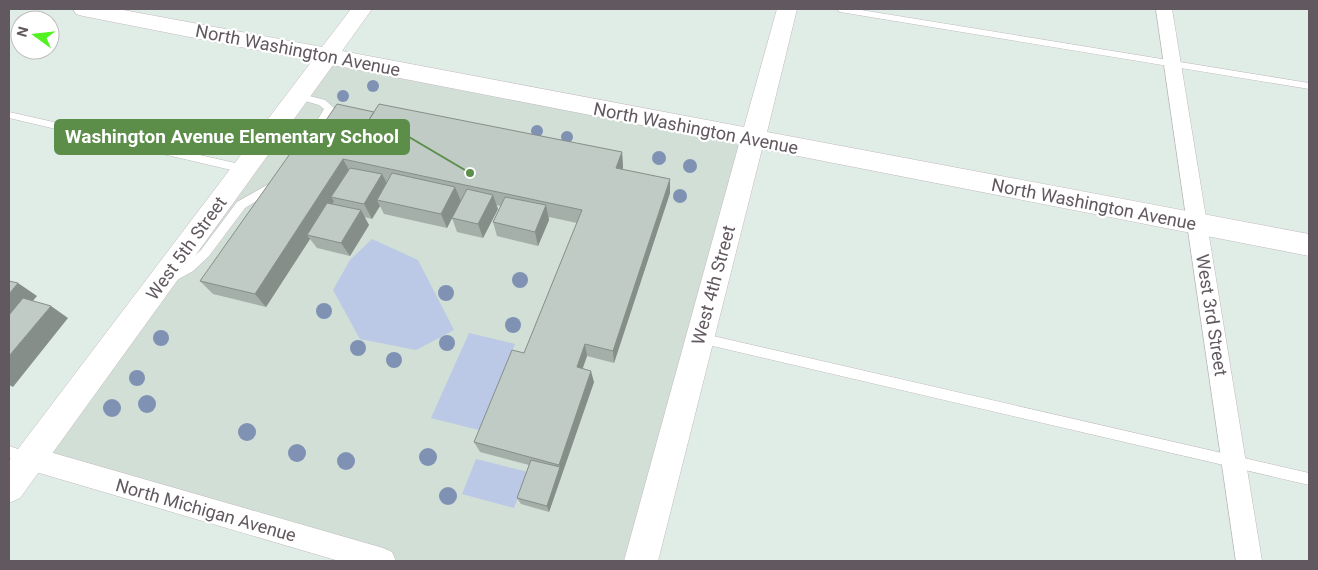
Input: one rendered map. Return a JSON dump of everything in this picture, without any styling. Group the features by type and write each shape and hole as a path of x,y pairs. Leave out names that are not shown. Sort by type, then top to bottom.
{"street":[{"name":"North Washington Avenue","path":"83,9 1309,245"},
{"name":"West 5th Street","path":"9,487 19,455 157,287 362,9"},
{"name":"West 4th Street","path":"641,561 787,9"},
{"name":"West 3rd Street","path":"1164,9 1249,561"},
{"name":"North Michigan Avenue","path":"19,455 383,561"}],"lane":[{"path":"840,9 1309,86"},
{"path":"298,96 322,102 328,108 328,113 307,146"},
{"path":"9,115 244,169"},
{"path":"157,287 206,253 236,210 251,198 284,178"},
{"path":"700,338 1309,479"}],"shaded area":[{"path":"327,56 752,139 641,561 383,561 29,458"},
{"path":"372,239 418,260 454,330 416,350 360,339 333,290 350,260"},
{"path":"469,333 515,344 479,430 431,418"},
{"path":"476,459 528,472 514,508 462,494"}],"building":[{"path":"337,104 374,112 360,134 322,126"},
{"path":"379,104 622,152 616,168 670,179 613,351 585,344 577,367 591,371 559,465 474,442 512,350 524,353 582,210 343,159 255,294 200,281 311,124 360,134"},
{"path":"350,168 382,174 364,204 331,197"},
{"path":"392,173 455,187 441,214 377,200"},
{"path":"467,189 493,195 478,224 452,218"},
{"path":"505,197 546,205 535,232 493,222"},
{"path":"327,203 361,210 341,243 307,235"},
{"path":"9,281 18,283 9,294"},
{"path":"23,298 51,306 9,356 9,315"},
{"path":"531,460 560,467 547,506 517,498"}],"place":[{"name":"Washington Avenue Elementary School","path":"470,173"}]}
